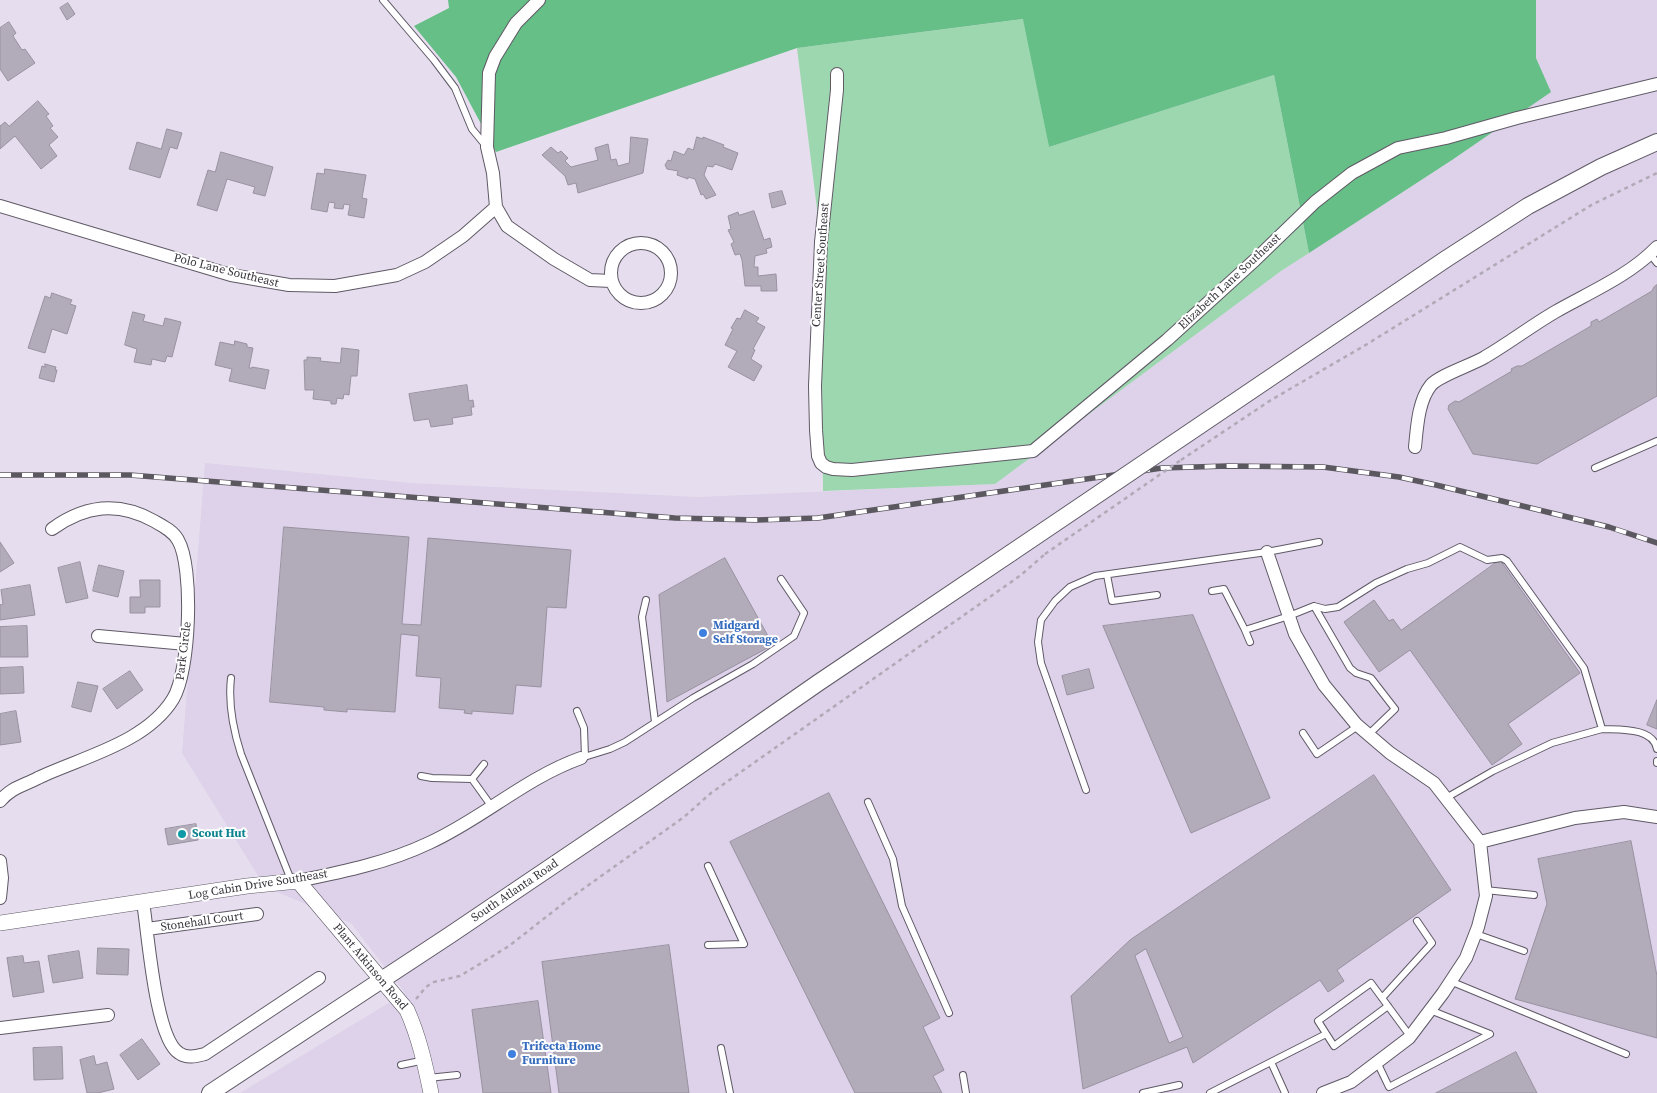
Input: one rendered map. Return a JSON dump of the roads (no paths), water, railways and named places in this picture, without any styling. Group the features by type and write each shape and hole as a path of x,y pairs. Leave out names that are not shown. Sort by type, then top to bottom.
{"main road":[{"name":"South Atlanta Road","path":"210,1093 647,802 1446,259 1528,206 1601,167 1657,142"}],"street":[{"path":"539,0 516,23 495,57 489,73 487,147 493,173 496,208 507,226 554,259 590,280 611,281"},
{"name":"Center Street Southeast","path":"818,456 815,386 821,242 837,90 837,74"},
{"name":"Elizabeth Lane Southeast","path":"818,456 821,463 826,467 852,470 1034,451 1167,340 1255,260 1315,202 1352,174 1398,148 1446,138 1517,118 1657,84"},
{"name":"Polo Lane Southeast","path":"0,206 232,275 289,285 335,286 397,275 425,262 464,236 496,208"},
{"path":"639,242 653,245 662,251 667,257 671,268 670,282 664,294 647,303 634,303 625,300 614,288 611,281 610,271 615,257 627,246 639,242"},
{"path":"1415,447 1423,400 1431,385 1445,376 1485,357 1533,326 1655,255"},
{"name":"Park Circle","path":"0,801 12,788 72,763 85,760 147,727 173,699 180,684 186,644 188,595 184,554 178,539 169,530 143,515 114,508 79,513 67,518 52,529"},
{"path":"1267,552 1295,634 1324,685 1363,730 1390,753 1434,783 1480,842 1486,896 1476,934 1466,958 1410,1036 1351,1082 1323,1093"},
{"path":"98,636 186,644"},
{"name":"Log Cabin Drive Southeast","path":"0,923 247,886 294,881 356,868 429,844 492,807 541,775 583,757"},
{"path":"1480,842 1575,818 1624,812 1657,818"},
{"path":"0,861 2,878 0,898"},
{"name":"Plant Atkinson Road","path":"294,881 407,1010 425,1060 429,1086"},
{"path":"143,902 154,987 164,1031 171,1044 180,1054 194,1057 205,1054 318,978"},
{"name":"Stonehall Court","path":"147,929 257,914"},
{"path":"0,1028 108,1015"}],"lane":[{"path":"382,0 434,60 455,88 472,129 487,147"},
{"path":"1595,468 1657,441"},
{"path":"1086,790 1041,663 1038,642 1040,620 1055,601 1070,586 1095,576 1267,552 1319,542"},
{"path":"1245,630 1314,606 1325,609 1338,607 1376,583 1407,569 1428,563 1460,547 1487,560 1502,558 1507,561 1584,668 1602,729"},
{"path":"1107,575 1112,601 1157,596"},
{"path":"577,711 584,728 583,757 610,749 753,664 794,636 804,613 781,578"},
{"path":"1212,591 1224,589 1250,642"},
{"path":"646,600 642,617 655,722"},
{"path":"1303,733 1317,754 1363,730 1395,709 1371,678 1356,673 1350,668 1314,606"},
{"path":"231,678 230,694 234,733 294,881"},
{"path":"1446,798 1493,771 1552,743 1602,729 1642,733 1653,739 1657,748"},
{"path":"472,779 484,764"},
{"path":"421,776 472,779"},
{"path":"472,779 492,807"},
{"path":"868,802 893,859 902,906 949,1014"},
{"path":"708,866 744,944 708,945"},
{"path":"1485,890 1534,895"},
{"path":"1382,998 1432,944 1417,921"},
{"path":"1476,934 1524,951"},
{"path":"1388,1006 1334,1046 1318,1021 1371,982 1410,1036"},
{"path":"1450,982 1626,1054"},
{"path":"1377,1062 1389,1087 1490,1034 1430,1010"},
{"path":"1210,1093 1326,1034"},
{"path":"721,1048 730,1093"},
{"path":"401,1065 425,1060"},
{"path":"1271,1062 1284,1093"},
{"path":"429,1086 456,1075"},
{"path":"963,1075 966,1093"},
{"path":"1143,1093 1179,1086"}],"railway":[{"path":"0,475 130,475 675,518 757,520 818,518 1162,468 1227,466 1323,467 1399,477 1436,485 1609,527 1657,543"}],"place":[{"name":"Midgard Self Storage","path":"703,633"},
{"name":"Scout Hut","path":"182,834"},
{"name":"Trifecta Home Furniture","path":"512,1054"}]}
